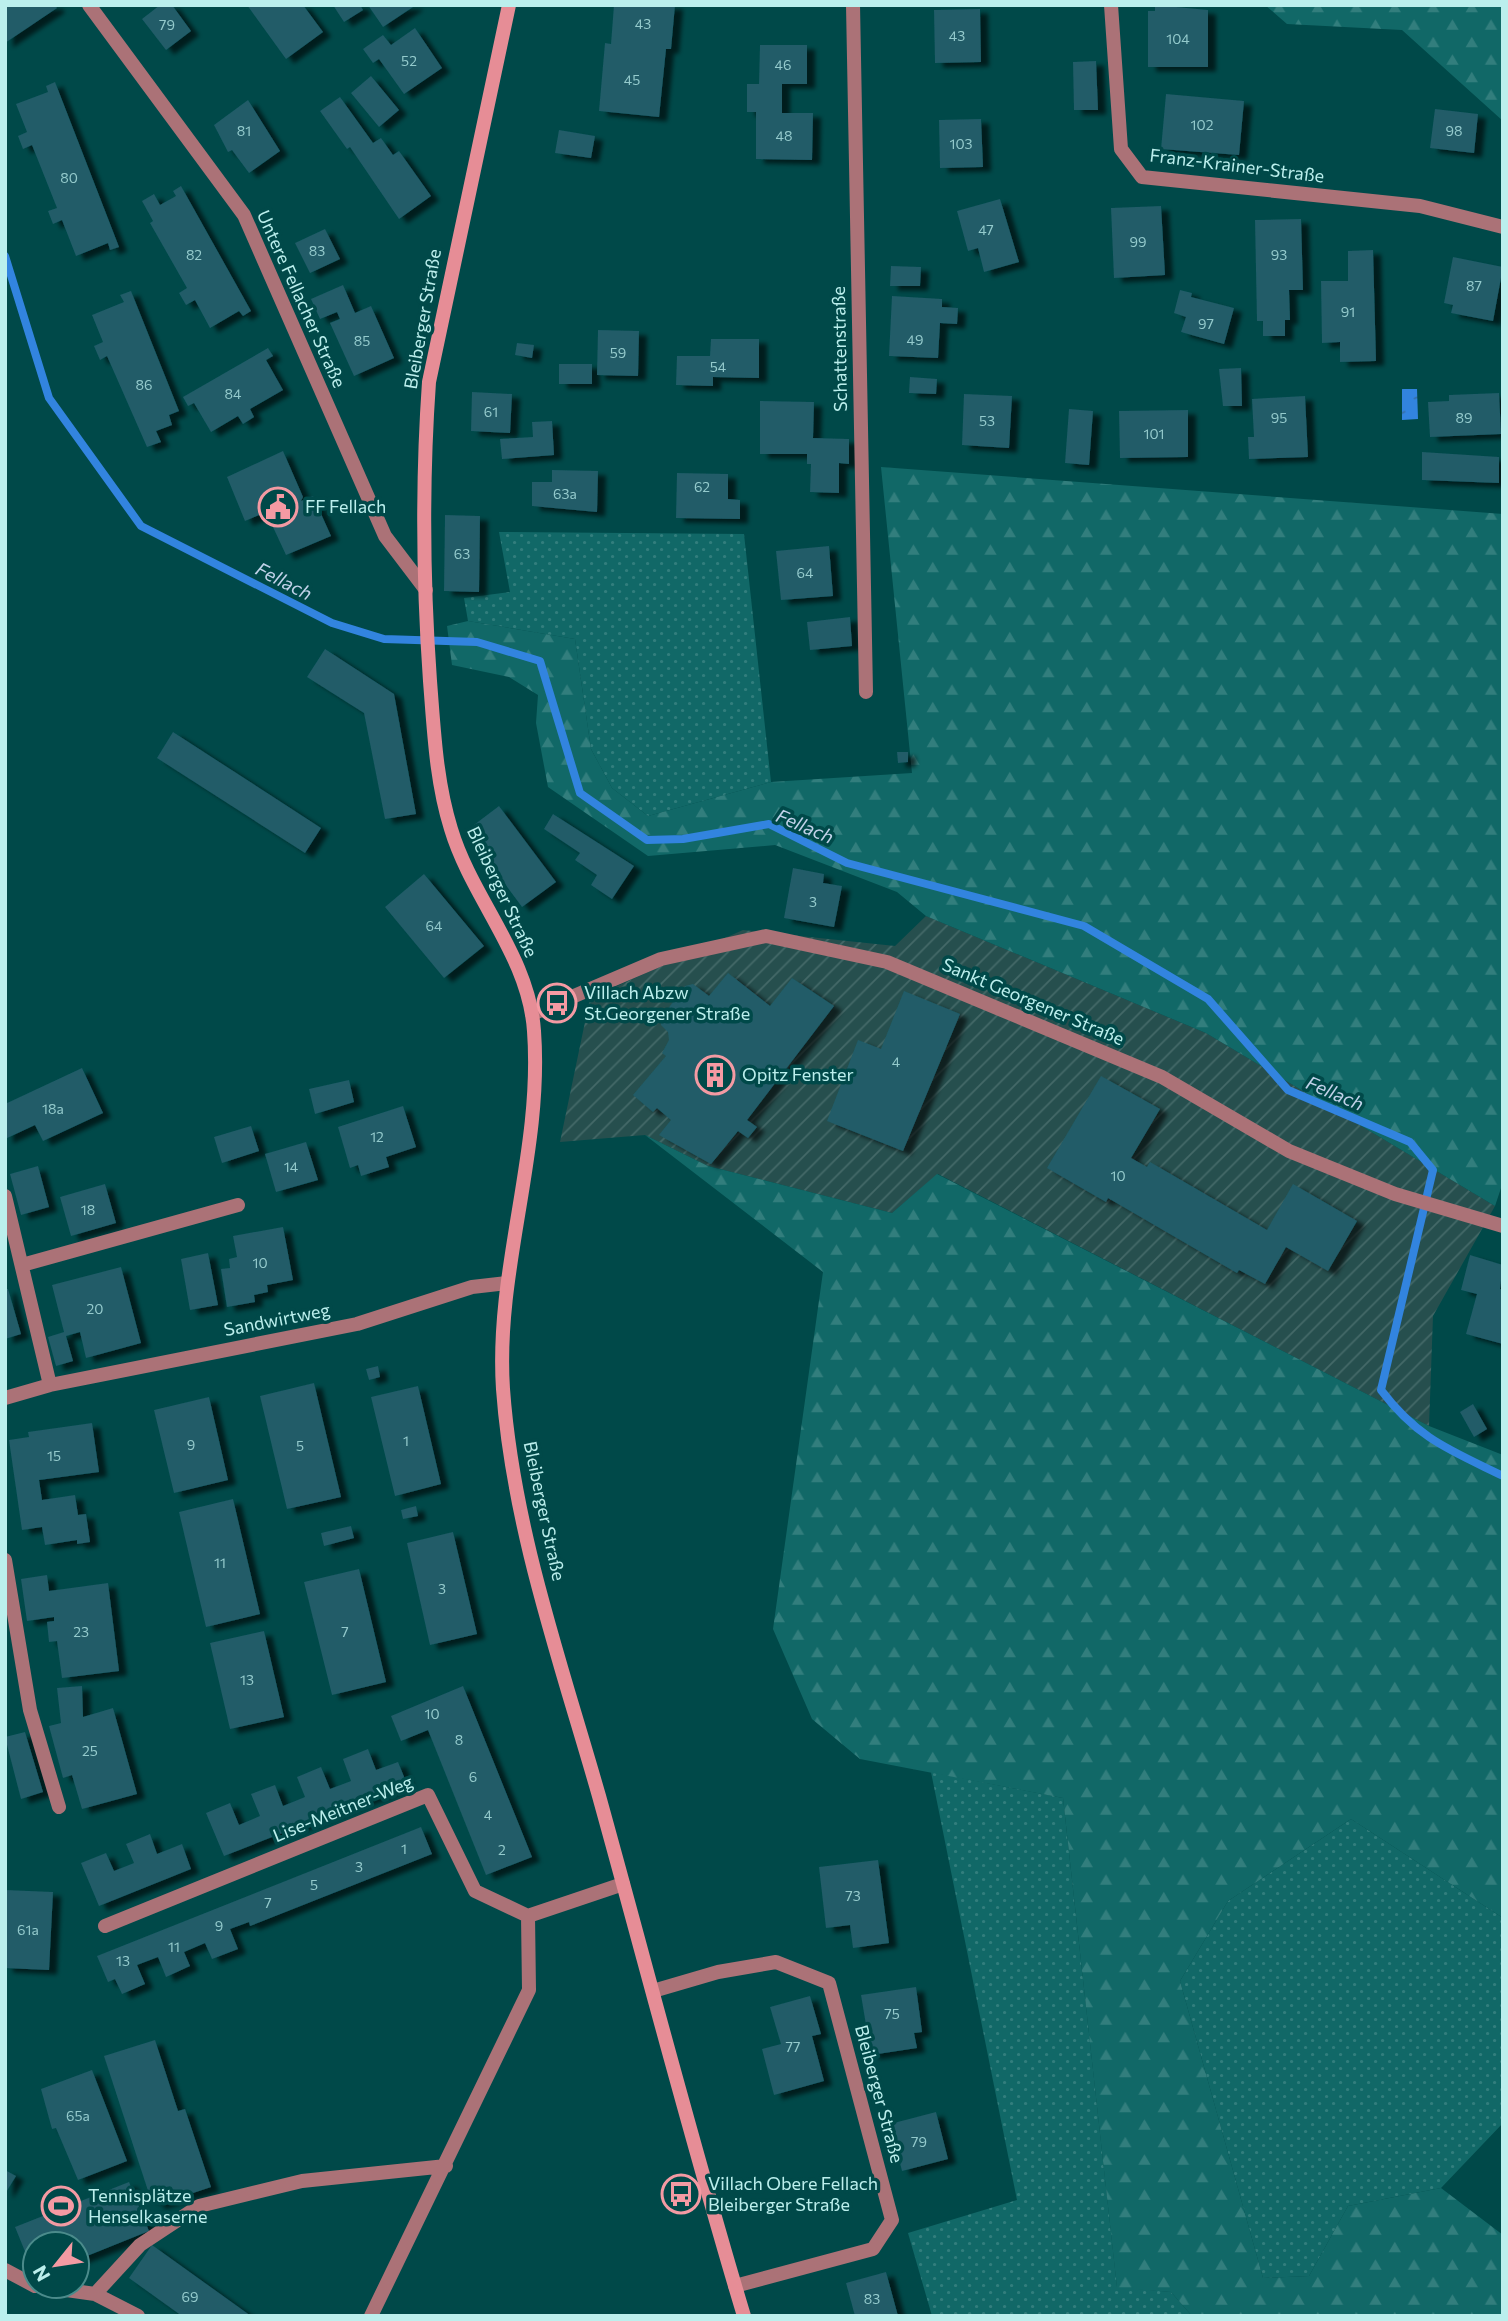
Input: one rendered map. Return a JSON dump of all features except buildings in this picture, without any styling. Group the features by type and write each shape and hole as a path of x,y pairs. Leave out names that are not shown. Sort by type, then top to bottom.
{"main road":[{"name":"Bleiberger Straße","path":"509,5 429,382 425,436 426,611 436,764 452,835 508,946 535,1033 532,1118 507,1283 502,1338 513,1479 744,2316"}],"street":[{"name":"Untere Fellacher Straße","path":"89,5 244,215 385,536 426,590"},
{"name":"Schattenstraße","path":"853,5 866,692"},
{"name":"Franz-Krainer-Straße","path":"1111,5 1121,149 1142,177 1420,206 1503,227"},
{"name":"Sankt Georgener Straße","path":"531,1014 661,959 766,936 887,962 1162,1077 1289,1151 1395,1195 1503,1226"},
{"path":"5,1196 50,1385"},
{"path":"22,1265 238,1206"},
{"name":"Sandwirtweg","path":"5,1398 50,1385 357,1324 472,1287 507,1283"},
{"path":"5,1560 30,1710 59,1807"},
{"name":"Lise-Meitner-Weg","path":"105,1926 428,1796 475,1891 528,1916"},
{"path":"371,2316 529,1990 528,1916 623,1884"},
{"name":"Bleiberger Straße","path":"653,1991 718,1972 776,1962 829,1983 892,2220 873,2249 735,2286"},
{"path":"95,2294 140,2245 199,2206 302,2181 446,2166"},
{"path":"5,2270 21,2278"},
{"path":"91,2293 138,2316"}],"shaded area":[{"path":"926,916 1206,1033 1495,1206 1433,1316 1429,1426 938,1174 892,1213 708,1166 645,1135 560,1142 590,998 743,930 895,946"}],"green space":[{"path":"1265,5 1503,5 1503,121 1402,30 1287,24"},
{"path":"881,467 1503,514 1503,1182 1495,1206 1206,1033 926,916 897,892 775,845 648,856 548,787 536,723 538,695 509,677 452,665 447,626 468,621 575,639 591,749 612,788 648,816 771,782 912,773"},
{"path":"499,532 744,534 771,782 648,816 612,788 591,749 575,639 468,621 464,598 510,592"},
{"path":"645,1135 708,1166 892,1213 937,1174 1429,1426 1503,1455 1503,1918 1351,1819 1228,1901 1180,1981 1263,2278 1309,2276 1348,2206 1441,2188 1503,2235 1503,2316 1192,2316 1171,2292 1117,2288 1063,1798 860,1759 812,1719 773,1629 823,1272"},
{"path":"931,1772 1063,1798 1117,2287 1171,2292 1192,2316 932,2316 908,2233 1017,2200"},
{"path":"1351,1819 1503,1918 1503,2123 1441,2188 1348,2206 1309,2276 1263,2278 1180,1981 1228,1901"}],"water":[{"path":"1402,389 1417,389 1418,419 1402,420"}],"waterway":[{"name":"Fellach","path":"5,256 49,398 141,526 332,623 384,639 477,642 540,661 580,793 647,840 683,839 769,824 847,863 1084,926 1208,999 1288,1090 1410,1142 1433,1170 1381,1390 1408,1420 1436,1442 1503,1476"}],"place":[{"name":"FF Fellach","path":"278,507"},
{"name":"Villach Abzw St.Georgener Straße","path":"557,1003"},
{"name":"Opitz Fenster","path":"715,1075"},
{"name":"Villach Obere Fellach Bleiberger Straße","path":"681,2194"},
{"name":"Tennisplätze Henselkaserne","path":"61,2206"}]}
